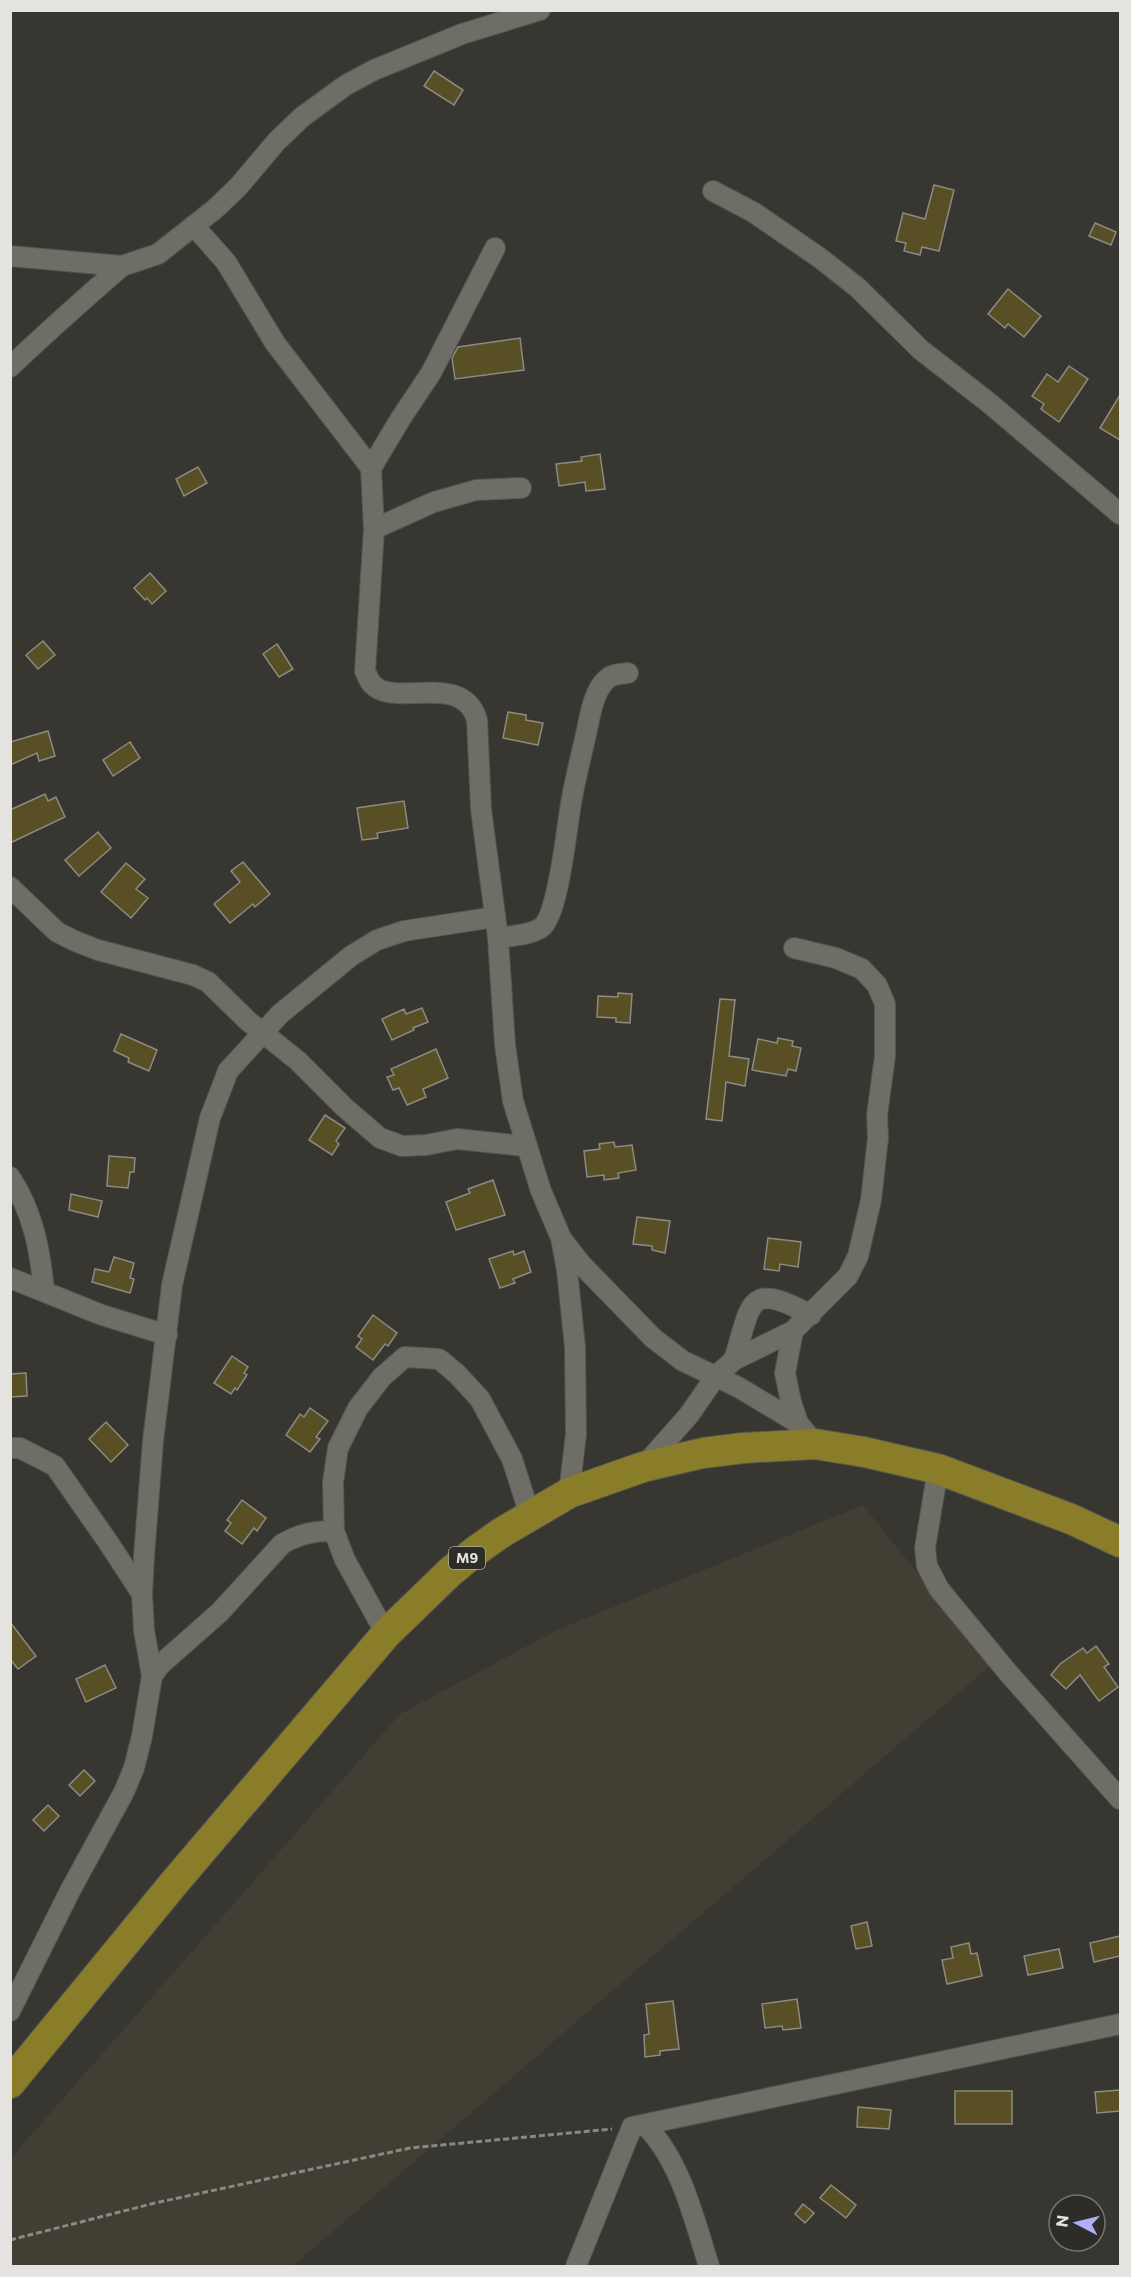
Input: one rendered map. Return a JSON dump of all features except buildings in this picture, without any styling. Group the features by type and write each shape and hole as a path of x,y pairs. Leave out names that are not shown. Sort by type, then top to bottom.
{"main road":[{"name":"M9","path":"10,2083 174,1883 387,1634 450,1572 477,1550 530,1515 569,1493 643,1467 807,1434 864,1452 938,1469 1060,1515 1120,1542"}],"street":[{"path":"10,256 122,266 158,254 238,187 302,117 346,85 374,70 462,34 540,10"},
{"path":"713,191 753,212 820,258 858,288 921,350 988,402 1120,514"},
{"path":"194,226 226,262 275,343 371,468"},
{"path":"495,248 431,373 371,468 374,530 365,671 371,683 378,689 459,696 469,702 475,711 481,809 498,939 505,1045 513,1101 525,1146 561,1238 567,1270 575,1347 576,1434 569,1493"},
{"path":"10,367 122,266"},
{"path":"374,530 434,502 476,490 521,488"},
{"path":"498,939 534,931 543,927 549,917 556,892 572,796 590,717 605,680 628,673"},
{"path":"10,887 57,932 75,941 98,950 193,975 208,982 262,1034 297,1060 380,1138 402,1146 426,1145 457,1139 525,1146"},
{"path":"10,2011 71,1889 124,1792 134,1768 152,1677 144,1630 142,1594 153,1442 172,1285 210,1118 228,1071 280,1014 351,956 377,940 404,931 495,916"},
{"path":"643,1467 689,1415 716,1376 735,1360 793,1331 848,1276 858,1256 871,1200 878,1138 877,1115 885,1056 885,1004 877,985 862,969 836,958 794,948"},
{"path":"10,1177 25,1203 36,1233 44,1291"},
{"path":"561,1238 581,1264 653,1338 683,1361 716,1376 807,1434"},
{"path":"10,1278 102,1315 167,1335"},
{"path":"735,1360 745,1320 755,1303 763,1297 775,1298 811,1315"},
{"path":"793,1331 785,1373 791,1402 807,1434"},
{"path":"387,1634 345,1560 334,1532 333,1482 338,1448 358,1408 382,1377 405,1357 439,1359 457,1374 480,1399 512,1459 530,1515"},
{"path":"10,1448 20,1448 55,1466 142,1594"},
{"path":"938,1469 925,1548 927,1566 939,1589 1010,1675 1120,1798"},
{"path":"152,1677 160,1665 220,1612 282,1544 294,1537 315,1531 334,1532"},
{"path":"639,2126 1120,2024"},
{"path":"576,2266 639,2126"},
{"path":"639,2126 653,2133 675,2171 709,2266"}],"path":[{"path":"10,2240 155,2203 410,2148 639,2126"}],"shaded area":[{"path":"863,1505 991,1665 293,2266 11,2266 11,2158 400,1714 559,1629"}]}
